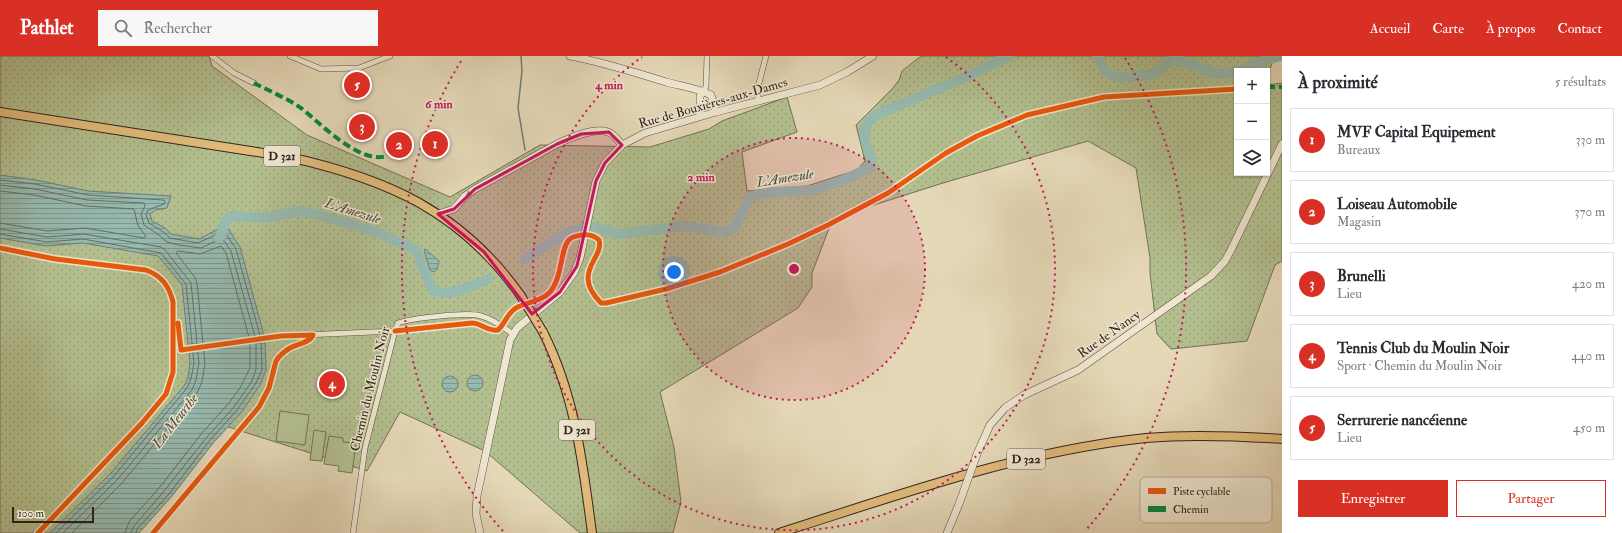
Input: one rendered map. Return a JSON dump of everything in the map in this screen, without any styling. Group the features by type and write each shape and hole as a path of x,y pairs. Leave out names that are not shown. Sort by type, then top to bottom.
{"main road":[{"name":"D 321","path":"0,112 289,157 328,166 392,188 438,214 458,229 499,267 521,296 543,332 556,361 569,398 577,432 592,533"},
{"name":"D 322","path":"780,533 981,470 1064,450 1146,438 1229,435 1282,439"}],"street":[{"path":"212,56 234,74 254,83"},
{"path":"290,56 321,69 359,68 390,56"},
{"path":"570,56 603,63 703,91 711,95 716,112"},
{"path":"700,116 700,96 706,87 707,56"},
{"path":"758,101 758,87 766,56"},
{"name":"Rue de Bouxières-aux-Dames","path":"622,145 644,133 700,116 820,85 847,72 873,56"},
{"path":"438,214 454,209 465,196 505,172 557,144 581,134 603,131 609,132 614,135 622,145 601,169 593,191 577,266 564,287 522,323 513,334 508,347 477,496 476,514 480,533"},
{"name":"Rue de Nancy","path":"947,533 990,424 1005,408 1024,395 1065,377 1084,366 1211,276 1225,261 1231,250 1282,144"},
{"name":"Chemin du Moulin Noir","path":"352,533 365,448 398,322 464,314 479,315 489,318 513,334"},
{"path":"281,336 395,331"}],"highlighted area":[{"path":"609,132 622,145 605,163 596,181 577,266 560,292 532,314 484,252 438,214 454,209 475,189 557,144 581,134"}],"green space":[{"path":"0,56 209,56 212,66 307,135 450,197 540,145 650,147 709,129 722,121 787,97 797,132 742,152 747,191 807,186 857,170 865,161 856,125 893,88 899,80 902,71 921,56 1275,56 1270,68 1234,68 1234,176 1270,176 1270,85 1282,83 1282,261 1275,265 1247,341 1171,349 1157,334 1150,273 1150,258 1136,168 1088,141 943,183 833,218 812,273 812,287 798,308 660,392 674,447 681,502 673,533 580,533 485,451 400,412 367,471 222,425 103,533 0,533"},
{"path":"280,411 309,415 305,445 276,441"},
{"path":"314,430 326,432 322,461 310,460"},
{"path":"329,436 343,438 343,442 356,443 352,473 338,471 339,466 324,464"}],"water":[{"name":"La Meurthe","path":"0,175 36,180 88,191 171,196 167,208 156,210 150,214 152,221 165,228 171,234 199,239 224,226 227,227 240,247 265,339 266,370 260,385 241,413 214,442 172,496 139,533 50,533 111,473 184,386 188,378 190,363 182,285 158,256 83,243 46,246 0,238"},
{"path":"425,249 439,261 437,269 433,272 430,270 424,250"},
{"path":"475,375 482,380 483,383 478,390 475,391 468,386 467,383 472,376"},
{"path":"450,376 457,381 458,384 453,391 450,392 443,387 442,384 447,377"}],"waterway":[{"path":"521,56 522,71 518,108 525,150"},
{"name":"L'Amezule","path":"525,259 566,233 583,228 595,227 619,234 684,226 725,232 735,227 749,198 752,196 773,192 814,190 846,179 868,168 872,163 864,131 866,126 876,115 962,79 1009,56"},
{"name":"L'Amezule","path":"1098,56 1106,72 1117,77 1152,75 1173,60 1186,62 1216,74 1234,72"},
{"name":"L'Amezule","path":"1245,68 1280,56"},
{"name":"L'Amezule","path":"219,238 226,220 231,216 263,218 301,211 376,232 416,250 432,290 446,293 453,292 468,288 488,279"}],"marked path":[{"path":"254,83 296,104 329,132 353,149 376,157 387,156"},
{"path":"1270,87 1282,87"}],"cycle path":[{"path":"395,331 472,323 479,324 491,330 498,330 513,310 545,296 554,287 564,248 570,239 574,237 589,235 599,240 600,247 588,274 588,283 592,292 601,303 606,303 666,289 720,272 788,244 828,225 888,193 946,153 977,136 1027,115 1104,97 1234,89"},
{"path":"0,248 55,259 146,270 152,272 164,282 173,302 173,372 166,394 142,423 38,533"},
{"path":"178,323 181,350 281,336 313,335"},
{"path":"153,533 259,407 269,388 276,361 279,357 290,348 309,340 313,335"}],"place":[{"name":"Serrurerie nancéienne","path":"357,85"},
{"name":"Brunelli","path":"362,127"},
{"name":"MVF Capital Equipement","path":"435,144"},
{"name":"Loiseau Automobile","path":"399,145"},
{"name":"Tennis Club du Moulin Noir","path":"332,384"}]}
